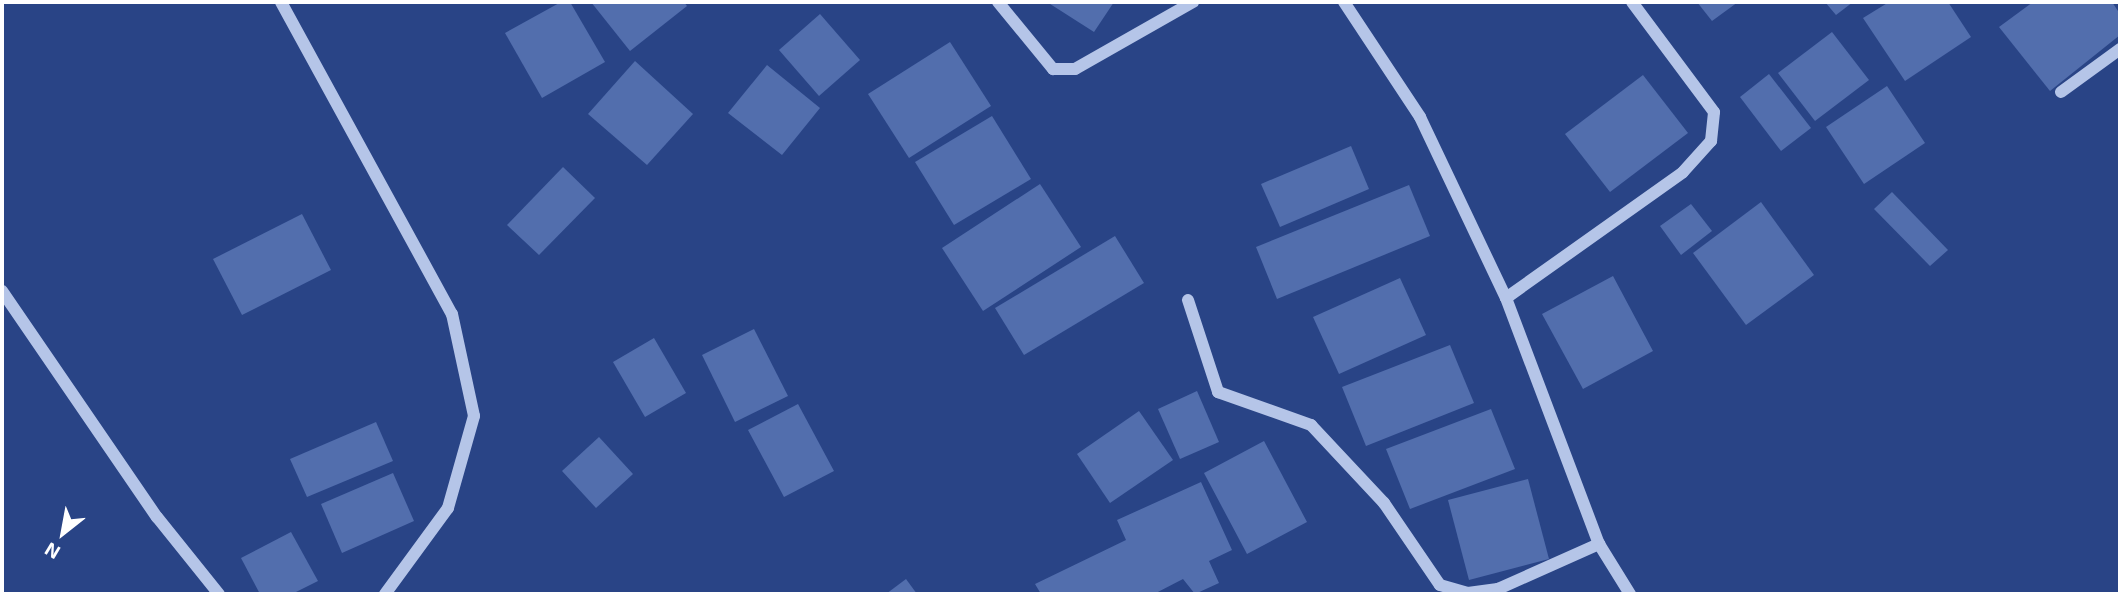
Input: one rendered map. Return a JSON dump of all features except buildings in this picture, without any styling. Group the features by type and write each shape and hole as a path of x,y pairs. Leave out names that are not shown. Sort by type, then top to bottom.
{"street":[{"path":"281,2 452,314 474,416 448,508 385,594"},
{"path":"998,2 1053,69 1075,69 1194,2"},
{"path":"1344,2 1420,117 1506,298 1599,544 1630,594"},
{"path":"1506,298 1683,172 1711,141 1714,112 1632,2"},
{"path":"2061,92 2120,48"},
{"path":"2,291 157,517 219,594"},
{"path":"1188,300 1218,392 1311,425 1384,503 1440,586 1468,593 1498,589 1599,544"}]}
